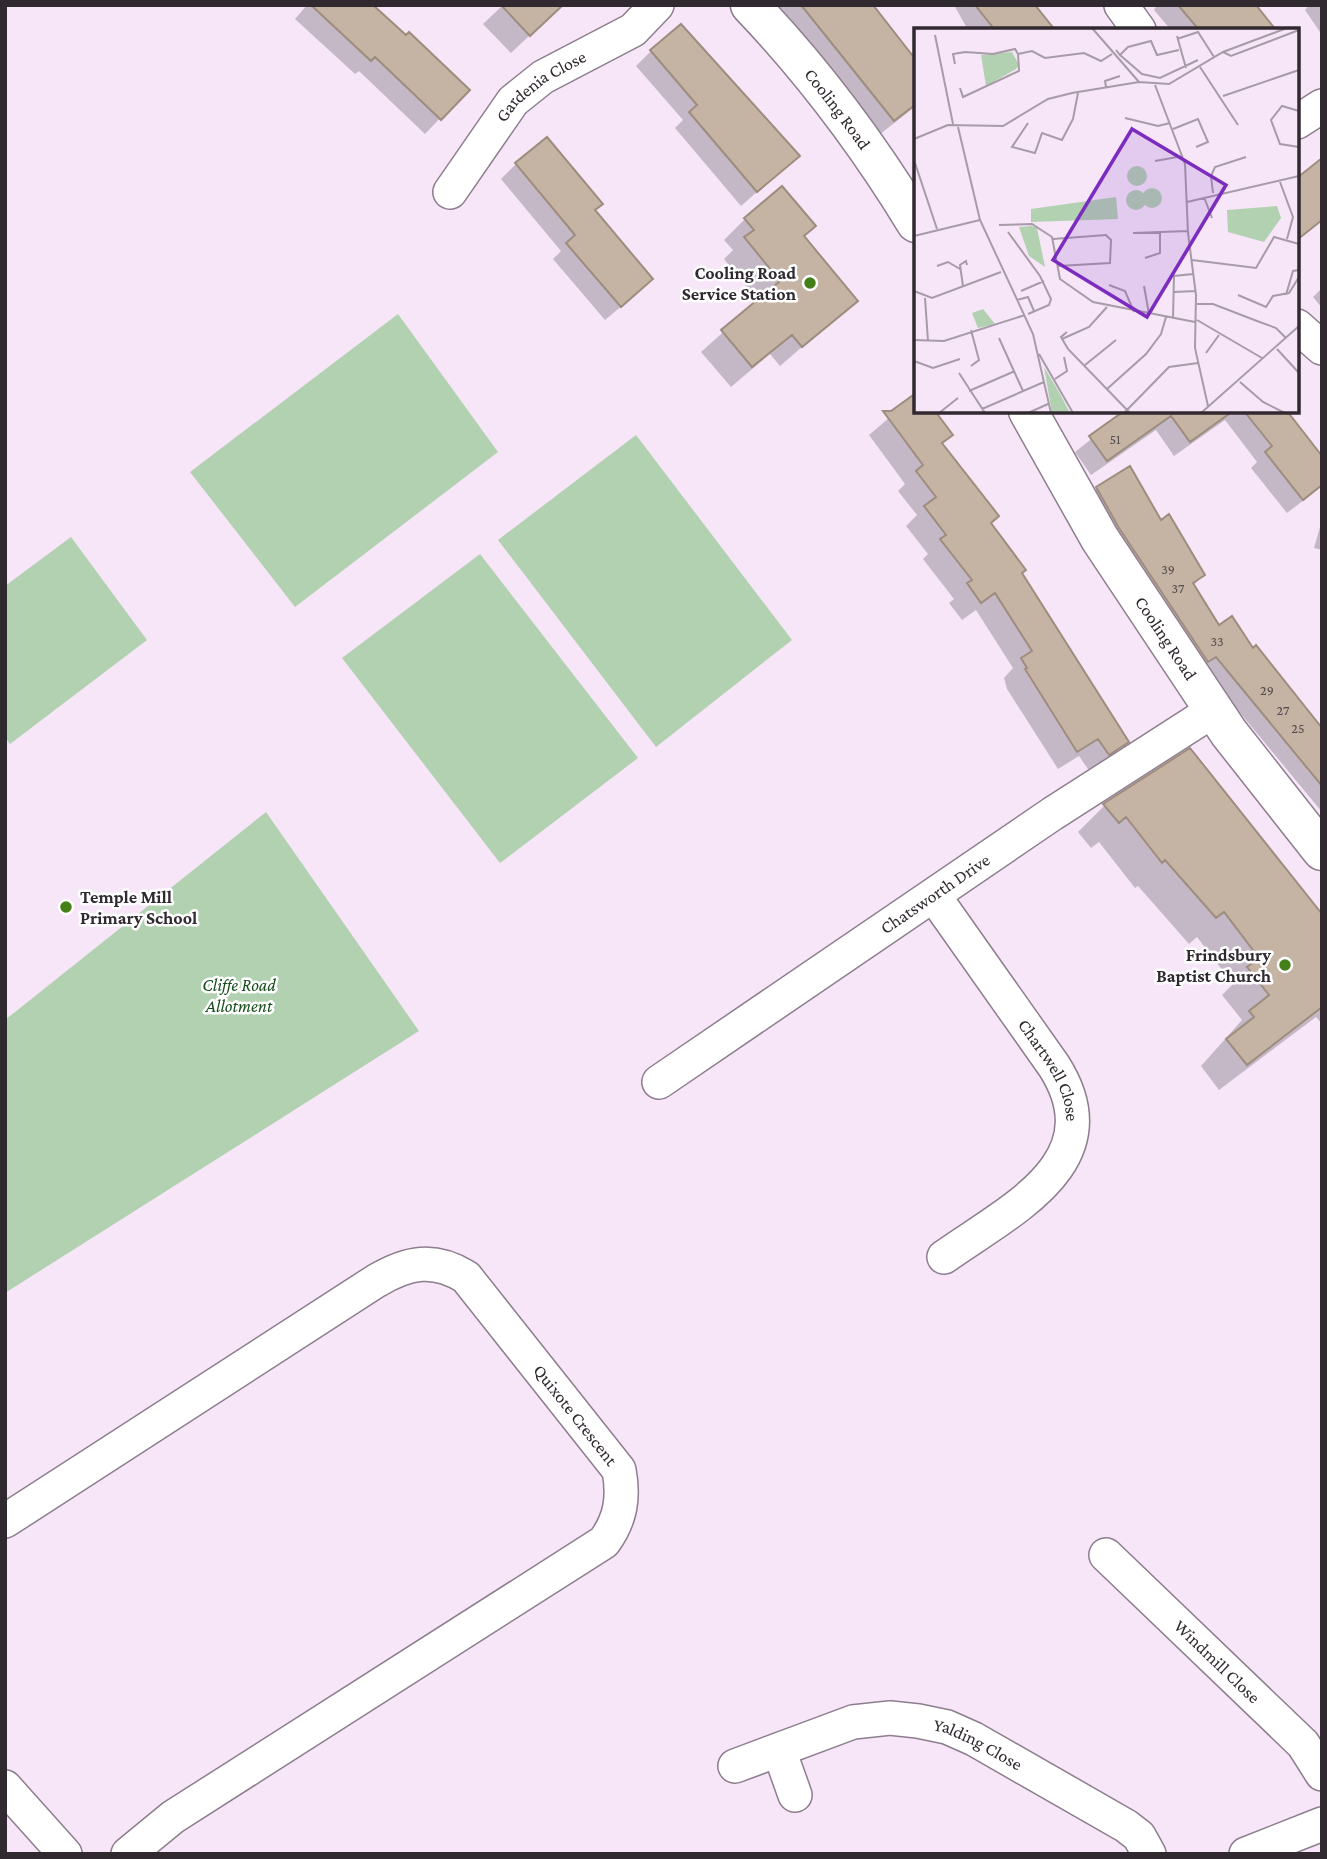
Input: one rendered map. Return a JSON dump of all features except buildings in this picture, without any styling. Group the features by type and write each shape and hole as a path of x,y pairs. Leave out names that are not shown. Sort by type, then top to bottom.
{"main road":[{"name":"Cooling Road","path":"750,5 777,33 851,128 914,220"},
{"name":"Cooling Road","path":"1033,413 1100,539 1214,710 1264,779 1322,851"}],"street":[{"name":"Gardenia Close","path":"450,192 513,101 552,72 633,30 657,5"},
{"path":"1121,5 1138,28"},
{"path":"1299,121 1322,106"},
{"path":"1299,328 1322,348"},
{"name":"Chatsworth Drive","path":"659,1082 1052,814 1214,710"},
{"name":"Chartwell Close","path":"934,896 1054,1066 1067,1089 1073,1114 1068,1149 1048,1181 944,1257"},
{"name":"Quixote Crescent","path":"5,1521 376,1281 406,1265 421,1262 453,1268 466,1277 619,1470 622,1503 612,1530 604,1542 173,1817 128,1854"},
{"name":"Windmill Close","path":"1106,1555 1303,1744 1322,1774"},
{"name":"Yalding Close","path":"735,1766 845,1725 869,1720 911,1720 947,1727 986,1746 1132,1829 1149,1854"},
{"path":"779,1749 795,1795"},
{"path":"5,1787 65,1854"},
{"path":"1247,1854 1322,1824"}],"green space":[{"path":"398,314 498,452 295,607 190,472"},
{"path":"636,435 792,640 656,747 498,540"},
{"path":"71,537 147,640 10,744 5,737 5,586"},
{"path":"480,554 638,758 500,863 342,658"},
{"name":"Cliffe Road Allotment","path":"266,812 419,1031 5,1293 5,1020"}],"place":[{"name":"Cooling Road Service Station","path":"810,283"},
{"name":"Temple Mill Primary School","path":"66,907"},
{"name":"Frindsbury Baptist Church","path":"1285,965"}]}
